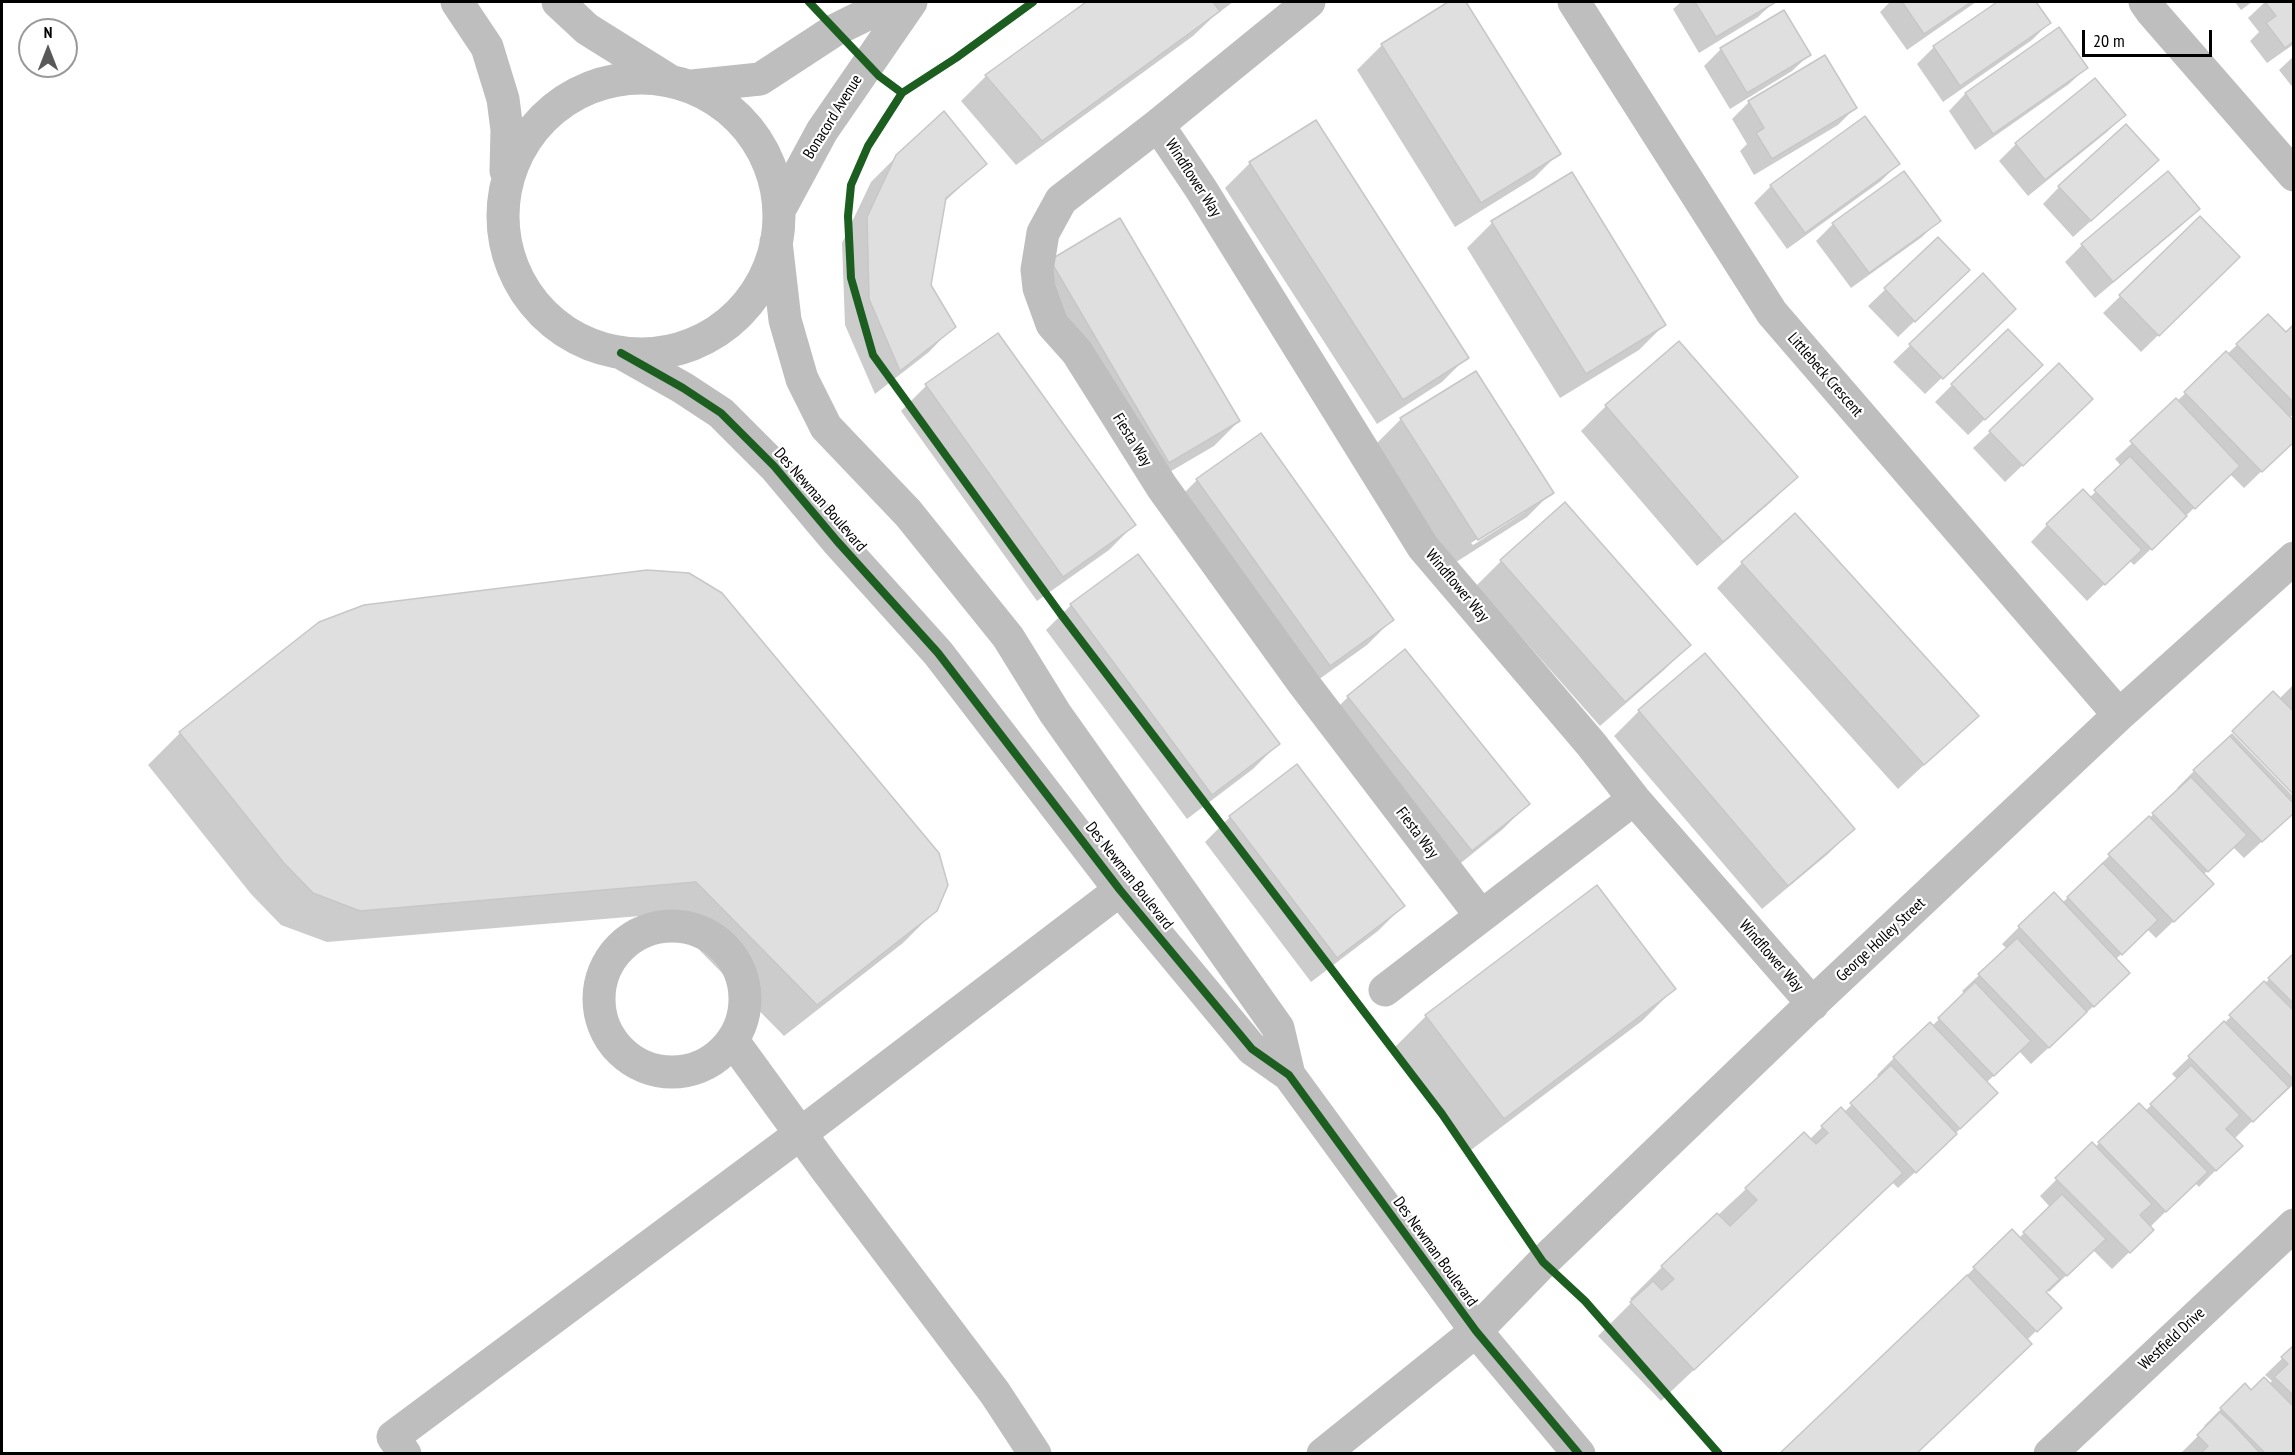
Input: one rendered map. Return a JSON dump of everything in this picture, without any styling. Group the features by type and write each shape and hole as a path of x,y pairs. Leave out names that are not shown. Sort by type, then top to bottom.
{"street":[{"path":"457,2 487,47 503,99 507,130 502,229 514,273 540,312 578,340 621,353 666,353 708,338 743,310 768,273 776,242 781,207 776,185 759,143 730,110 587,29 558,2"},
{"path":"506,182 525,139 557,105 599,84 646,77 683,85 760,79 835,30 892,2"},
{"name":"Bonacord Avenue","path":"781,207 822,131 911,2"},
{"name":"Fiesta Way","path":"1309,2 1158,125 1061,200 1043,233 1037,270 1039,288 1052,324 1077,352 1162,487 1297,675 1481,916"},
{"name":"Littlebeck Crescent","path":"1574,2 1772,313 2120,715"},
{"path":"2145,2 2294,175"},
{"name":"Windflower Way","path":"1158,125 1201,189 1423,547 1599,754 1634,799 1813,1004"},
{"name":"Des Newman Boulevard","path":"776,242 784,320 802,379 826,427 908,513 1008,638 1055,713 1278,1028 1290,1075"},
{"name":"Des Newman Boulevard","path":"621,353 683,388 721,413 774,466 837,541 938,653 1120,890 1252,1049 1290,1075 1476,1331 1579,1454"},
{"name":"George Holley Street","path":"1323,1454 1476,1331 1543,1262 1813,1004 2120,715 2294,558"},
{"path":"1386,990 1634,799"},
{"path":"405,1454 393,1437 800,1134 1120,890"},
{"path":"664,926 690,927 711,937 729,953 741,973 746,997 743,1020 733,1041 716,1059 695,1070 671,1073 647,1069 625,1057 609,1038 599,1015 598,990 605,966 620,946 640,932 664,926"},
{"path":"733,1041 995,1393 1035,1454"},
{"name":"Westfield Drive","path":"2050,1454 2294,1224"}],"building":[{"path":"1086,2 1213,2 1220,11 1042,141 985,75"},
{"path":"1448,2 1466,2 1561,154 1481,203 1381,44"},
{"path":"1695,2 1776,2 1716,37"},
{"path":"1902,2 1971,2 1924,34"},
{"path":"1997,2 2036,2 2051,23 1960,86 1933,46"},
{"path":"2265,2 2294,2 2294,41 2285,48 2266,23 2276,16"},
{"path":"1784,10 1811,55 1747,93 1720,48"},
{"path":"2059,27 2088,68 1993,134 1965,93"},
{"path":"1825,55 1857,108 1772,159 1756,133 1764,128 1748,101"},
{"path":"2095,78 2126,115 2045,180 2015,143"},
{"path":"944,111 987,164 946,198 931,285 956,327 900,371 869,299 867,217 896,155"},
{"path":"1865,116 1900,164 1805,233 1770,185"},
{"path":"1316,120 1469,358 1403,400 1249,162"},
{"path":"2126,124 2159,160 2091,221 2058,186"},
{"path":"1904,171 1941,221 1869,273 1832,223"},
{"path":"2168,171 2200,209 2113,282 2081,244"},
{"path":"1572,172 1666,325 1586,374 1491,221"},
{"path":"2200,216 2240,257 2159,336 2119,295"},
{"path":"1120,218 1240,421 1169,463 1050,260"},
{"path":"1938,237 1970,270 1915,322 1884,288"},
{"path":"1983,273 2016,309 1943,379 1909,344"},
{"path":"2268,314 2286,332 2294,324 2294,403 2236,344"},
{"path":"2008,329 2043,365 1985,420 1951,384"},
{"path":"998,333 1136,525 1063,577 925,384"},
{"path":"1679,341 1798,477 1723,542 1605,405"},
{"path":"2226,351 2294,421 2294,442 2262,472 2184,392"},
{"path":"2059,363 2093,399 2023,466 1989,431"},
{"path":"1476,371 1554,493 1478,540 1400,418"},
{"path":"2176,398 2240,466 2195,509 2130,441"},
{"path":"1261,433 1394,620 1330,666 1196,479"},
{"path":"2130,456 2187,516 2152,550 2094,490"},
{"path":"2083,489 2142,550 2105,585 2046,524"},
{"path":"1565,502 1691,645 1625,702 1500,560"},
{"path":"1795,513 1979,716 1924,765 1741,562"},
{"path":"1138,554 1280,744 1212,795 1070,604"},
{"path":"647,570 689,573 722,593 939,853 948,885 937,911 817,1005 696,882 360,911 313,893 283,862 179,732 319,622 364,605"},
{"path":"1405,649 1530,804 1472,851 1347,696"},
{"path":"1705,653 1855,829 1788,886 1638,710"},
{"path":"2273,691 2294,712 2294,795 2232,731"},
{"path":"2230,736 2294,804 2294,813 2262,842 2193,770"},
{"path":"1297,764 1405,906 1337,958 1229,816"},
{"path":"2191,777 2247,835 2208,872 2152,813"},
{"path":"2149,816 2214,884 2174,922 2108,854"},
{"path":"2103,863 2158,920 2122,955 2067,897"},
{"path":"1597,885 1676,989 1504,1119 1425,1015"},
{"path":"2054,892 2130,973 2094,1007 2018,926"},
{"path":"2017,938 2087,1012 2049,1048 1978,974"},
{"path":"2294,953 2294,1004 2268,978"},
{"path":"2264,981 2294,1011 2294,1080 2229,1015"},
{"path":"1975,982 2031,1041 1994,1076 1938,1018"},
{"path":"2224,1021 2289,1087 2253,1122 2188,1056"},
{"path":"1930,1022 1998,1093 1960,1129 1893,1057"},
{"path":"1891,1065 1957,1134 1916,1173 1850,1103"},
{"path":"2191,1065 2240,1115 2226,1129 2243,1146 2216,1171 2150,1104"},
{"path":"2139,1103 2208,1172 2166,1212 2098,1142"},
{"path":"1841,1107 1903,1173 1694,1370 1630,1302 1653,1281 1662,1290 1674,1279 1661,1266 1717,1213 1730,1226 1757,1200 1745,1188 1804,1132 1816,1144 1828,1133 1821,1126"},
{"path":"2092,1142 2152,1204 2140,1215 2154,1230 2130,1253 2055,1178"},
{"path":"2062,1194 2106,1239 2067,1276 2023,1232"},
{"path":"2012,1229 2060,1279 2046,1292 2062,1308 2037,1332 1973,1267"},
{"path":"1967,1275 2032,1344 1916,1454 1779,1454"},
{"path":"2294,1345 2294,1396 2274,1377 2288,1364 2281,1357"},
{"path":"2264,1377 2294,1407 2294,1454 2266,1454 2220,1408 2245,1383 2251,1390"},
{"path":"2220,1412 2261,1454 2200,1454 2208,1446 2197,1435"}],"cycle path":[{"path":"809,2 879,76 902,93 956,58 1033,2"},
{"path":"902,93 868,146 851,185 848,216 851,278 873,355 1060,613 1442,1114 1543,1262 1585,1301 1719,1454"},
{"path":"621,353 683,388 721,413 774,466 837,541 938,653 1120,890 1252,1049 1289,1075 1476,1331 1579,1454"}]}
